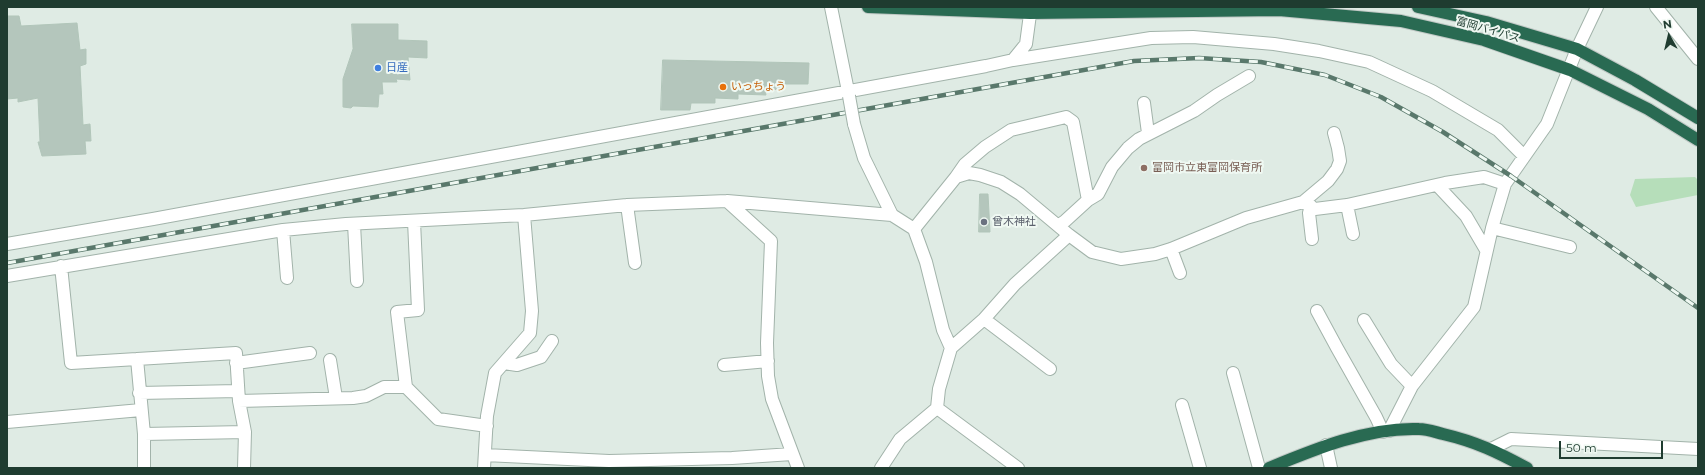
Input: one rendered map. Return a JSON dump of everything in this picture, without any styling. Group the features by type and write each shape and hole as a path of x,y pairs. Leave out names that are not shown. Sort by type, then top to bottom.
{"highway":[{"name":"富岡バイパス","path":"868,7 1031,10 1279,10 1401,21 1484,40 1570,70 1648,109 1698,140"},
{"name":"富岡バイパス","path":"1418,7 1486,22 1577,49 1635,80 1698,118"},
{"path":"1269,468 1326,445 1386,431 1420,429 1468,440 1491,449 1527,468"}],"street":[{"path":"831,7 854,124 864,158 892,215"},
{"path":"1318,311 1376,417 1386,431 1412,386 1474,307 1486,250 1505,184 1547,124 1570,70 1577,49 1597,7"},
{"path":"1656,7 1668,19 1698,59"},
{"path":"1013,60 1026,44 1031,10"},
{"path":"7,244 848,94 1013,60 1151,38 1193,37 1274,44 1319,51 1369,62 1432,91 1498,130 1524,156"},
{"path":"1059,225 1088,200 1098,194 1112,167 1128,148 1148,133 1194,111 1249,76"},
{"path":"1144,103 1148,133"},
{"path":"914,229 965,164 985,148 1011,130 1066,117 1074,122 1088,200"},
{"path":"956,176 975,174 1001,182 1020,194 1092,252 1122,259 1155,254 1171,249 1246,218 1307,204 1337,169 1340,161 1334,133"},
{"path":"1307,204 1315,209 1347,205 1484,176 1505,184"},
{"path":"1437,185 1466,216 1486,250"},
{"path":"727,201 771,241 767,344 768,376 772,399 798,468"},
{"path":"7,276 283,230 354,224 524,215 627,205 727,201 892,215 914,229 926,262 943,330 951,348"},
{"path":"1307,204 1312,239"},
{"path":"627,205 635,263"},
{"path":"1347,205 1353,234"},
{"path":"484,468 487,426 495,373 530,333 532,311 524,215"},
{"path":"414,221 418,310 397,312 406,387 438,419 487,426"},
{"path":"354,224 356,281"},
{"path":"1492,228 1570,247"},
{"path":"283,230 287,278"},
{"path":"881,468 900,440 937,408 939,389 951,348 984,319 1014,284 1069,235"},
{"path":"1171,249 1180,273"},
{"path":"61,266 71,363 236,353 238,396 245,432 244,468"},
{"path":"984,319 1050,369"},
{"path":"1364,320 1391,364 1412,386"},
{"path":"504,363 517,365 541,357 552,341"},
{"path":"236,363 310,353"},
{"path":"137,359 144,434 144,468"},
{"path":"330,360 336,398"},
{"path":"724,365 768,360"},
{"path":"1233,373 1259,468"},
{"path":"139,393 304,400 366,396 384,387 406,387"},
{"path":"1182,405 1200,468"},
{"path":"937,408 1018,468"},
{"path":"7,422 141,410"},
{"path":"144,434 245,432"},
{"path":"1491,449 1511,439 1698,450"},
{"path":"1326,445 1331,468"},
{"path":"485,455 651,464 792,454"}],"green space":[{"path":"1695,177 1698,180 1698,195 1636,207 1630,195 1635,179"}],"building":[{"path":"7,16 19,16 21,26 77,23 80,50 86,49 86,64 80,66 83,125 90,124 91,141 85,141 86,154 42,156 38,142 40,142 38,98 18,102 18,98 7,99"},
{"name":"日産","path":"352,24 398,24 398,40 427,41 427,58 408,57 410,80 396,79 397,82 382,82 383,94 379,94 378,107 343,107 343,79 353,49"},
{"name":"いっちょう","path":"663,60 809,63 808,84 784,84 784,89 765,90 766,95 738,94 738,99 715,98 715,103 691,103 690,110 661,110"},
{"name":"曾木神社","path":"980,194 988,194 990,232 979,232"}],"railway":[{"path":"7,263 1134,61 1199,58 1261,62 1325,75 1381,97 1443,132 1511,176 1698,308"}],"place":[{"name":"日産","path":"378,68"},
{"name":"いっちょう","path":"723,87"},
{"name":"富岡市立東富岡保育所","path":"1144,168"},
{"name":"曾木神社","path":"984,222"}]}
